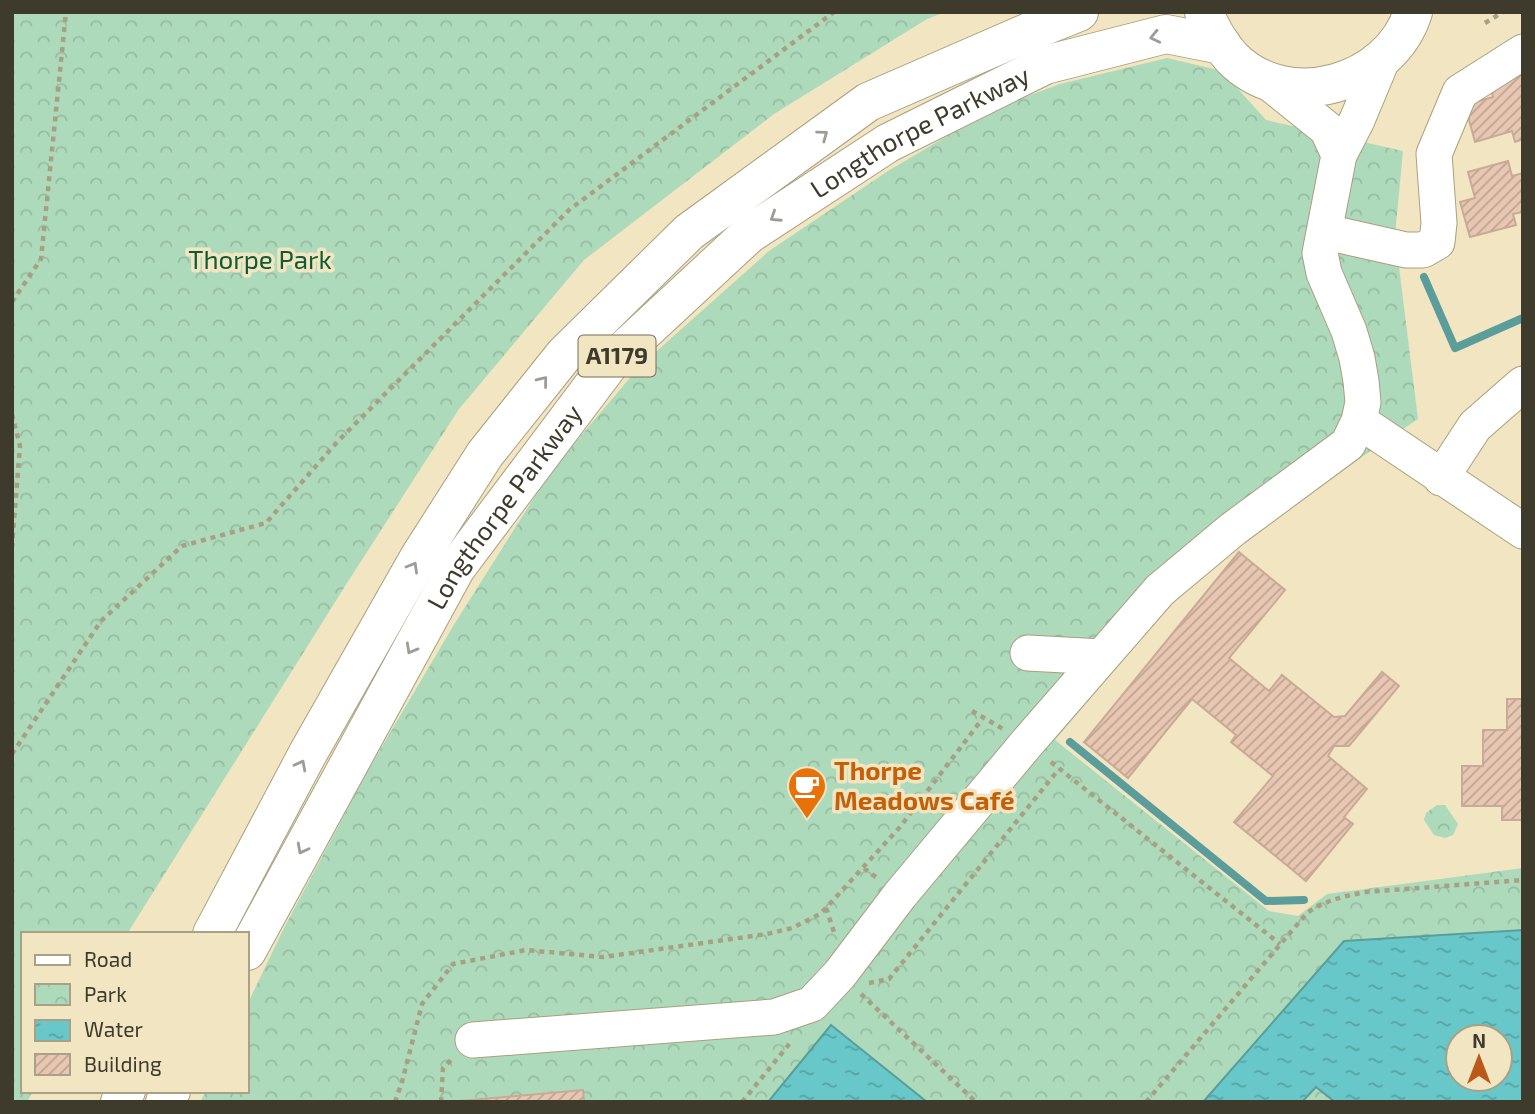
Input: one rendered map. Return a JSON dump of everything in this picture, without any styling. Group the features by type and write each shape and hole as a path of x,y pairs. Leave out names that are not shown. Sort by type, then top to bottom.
{"main road":[{"name":"Longthorpe Parkway","path":"213,932 307,753 420,556 485,454 565,355 689,232 868,103 1079,12"},
{"path":"1213,29 1233,59 1266,80 1296,87 1327,87 1356,78 1382,60 1418,17"},
{"name":"Longthorpe Parkway","path":"248,949 456,568 610,363 750,234 888,143 1045,65 1166,34 1213,29"}],"street":[{"path":"1340,236 1406,250 1423,250 1437,242 1439,223 1434,154 1460,92 1523,52"},
{"path":"1339,155 1382,60"},
{"path":"1266,80 1326,129 1339,155 1340,236"},
{"path":"473,1040 774,1017 813,1004 1027,743 1160,590 1233,529 1348,444 1359,421 1363,402 1357,358 1349,331 1324,273 1320,253 1340,236"},
{"path":"1441,478 1475,426 1523,384"},
{"path":"1359,421 1523,531"},
{"path":"1028,653 1102,657"}],"path":[{"path":"12,302 41,259 66,12"},
{"path":"12,754 100,621 182,546 266,523 338,441 569,210 834,12"},
{"path":"1485,23 1503,12"},
{"path":"12,414 20,446 12,546"},
{"path":"395,1102 422,1004 453,964 526,950 603,957 767,934 792,928 820,914 864,868 900,827 983,718"},
{"path":"1027,743 1280,944"},
{"path":"840,974 861,985 889,979 1059,769"},
{"path":"1146,1102 1307,913 1323,902 1344,895 1523,880"},
{"path":"840,974 976,1102"},
{"path":"742,1102 804,1026 813,1004"},
{"path":"441,1102 443,1068 473,1040"}],"green space":[{"name":"Thorpe Park","path":"12,12 945,12 927,19 774,114 584,260 459,409 128,932 21,932 21,1093 32,1093 27,1102 12,1102"},
{"path":"1167,58 1222,71 1266,120 1403,151 1395,235 1418,419 1288,507 1190,582 1055,740 1269,911 1298,916 1327,894 1523,868 1523,1102 200,1102 205,1093 248,1093 248,1003 282,932 368,770 455,623 551,471 640,366 769,251 888,171 991,110 1060,84"},
{"path":"1437,805 1445,805 1458,824 1453,835 1445,838 1434,835 1424,820 1426,813"}],"water":[{"path":"1523,930 1523,1102 1335,1102 1316,1087 1302,1102 1203,1102 1344,941"},
{"path":"831,1025 927,1102 768,1102"}],"building":[{"path":"1523,73 1523,139 1515,142 1512,131 1475,142 1465,105 1493,97 1489,83"},
{"path":"1508,161 1512,176 1523,173 1523,212 1513,214 1516,225 1470,237 1460,202 1475,198 1468,172"},
{"path":"1239,552 1285,590 1229,658 1269,691 1282,675 1334,717 1345,716 1382,672 1399,686 1349,746 1334,746 1328,756 1367,789 1344,817 1353,824 1306,881 1234,822 1273,776 1231,742 1236,735 1192,699 1128,778 1084,742"},
{"path":"1507,699 1523,699 1523,820 1502,820 1502,806 1462,806 1462,766 1483,766 1483,730 1507,730"},
{"path":"583,1090 584,1102 459,1101"}],"waterway":[{"path":"1424,277 1455,348 1523,318"},
{"path":"1070,742 1266,901 1304,900"}],"place":[{"name":"Thorpe Meadows Café","path":"807,820"}]}
